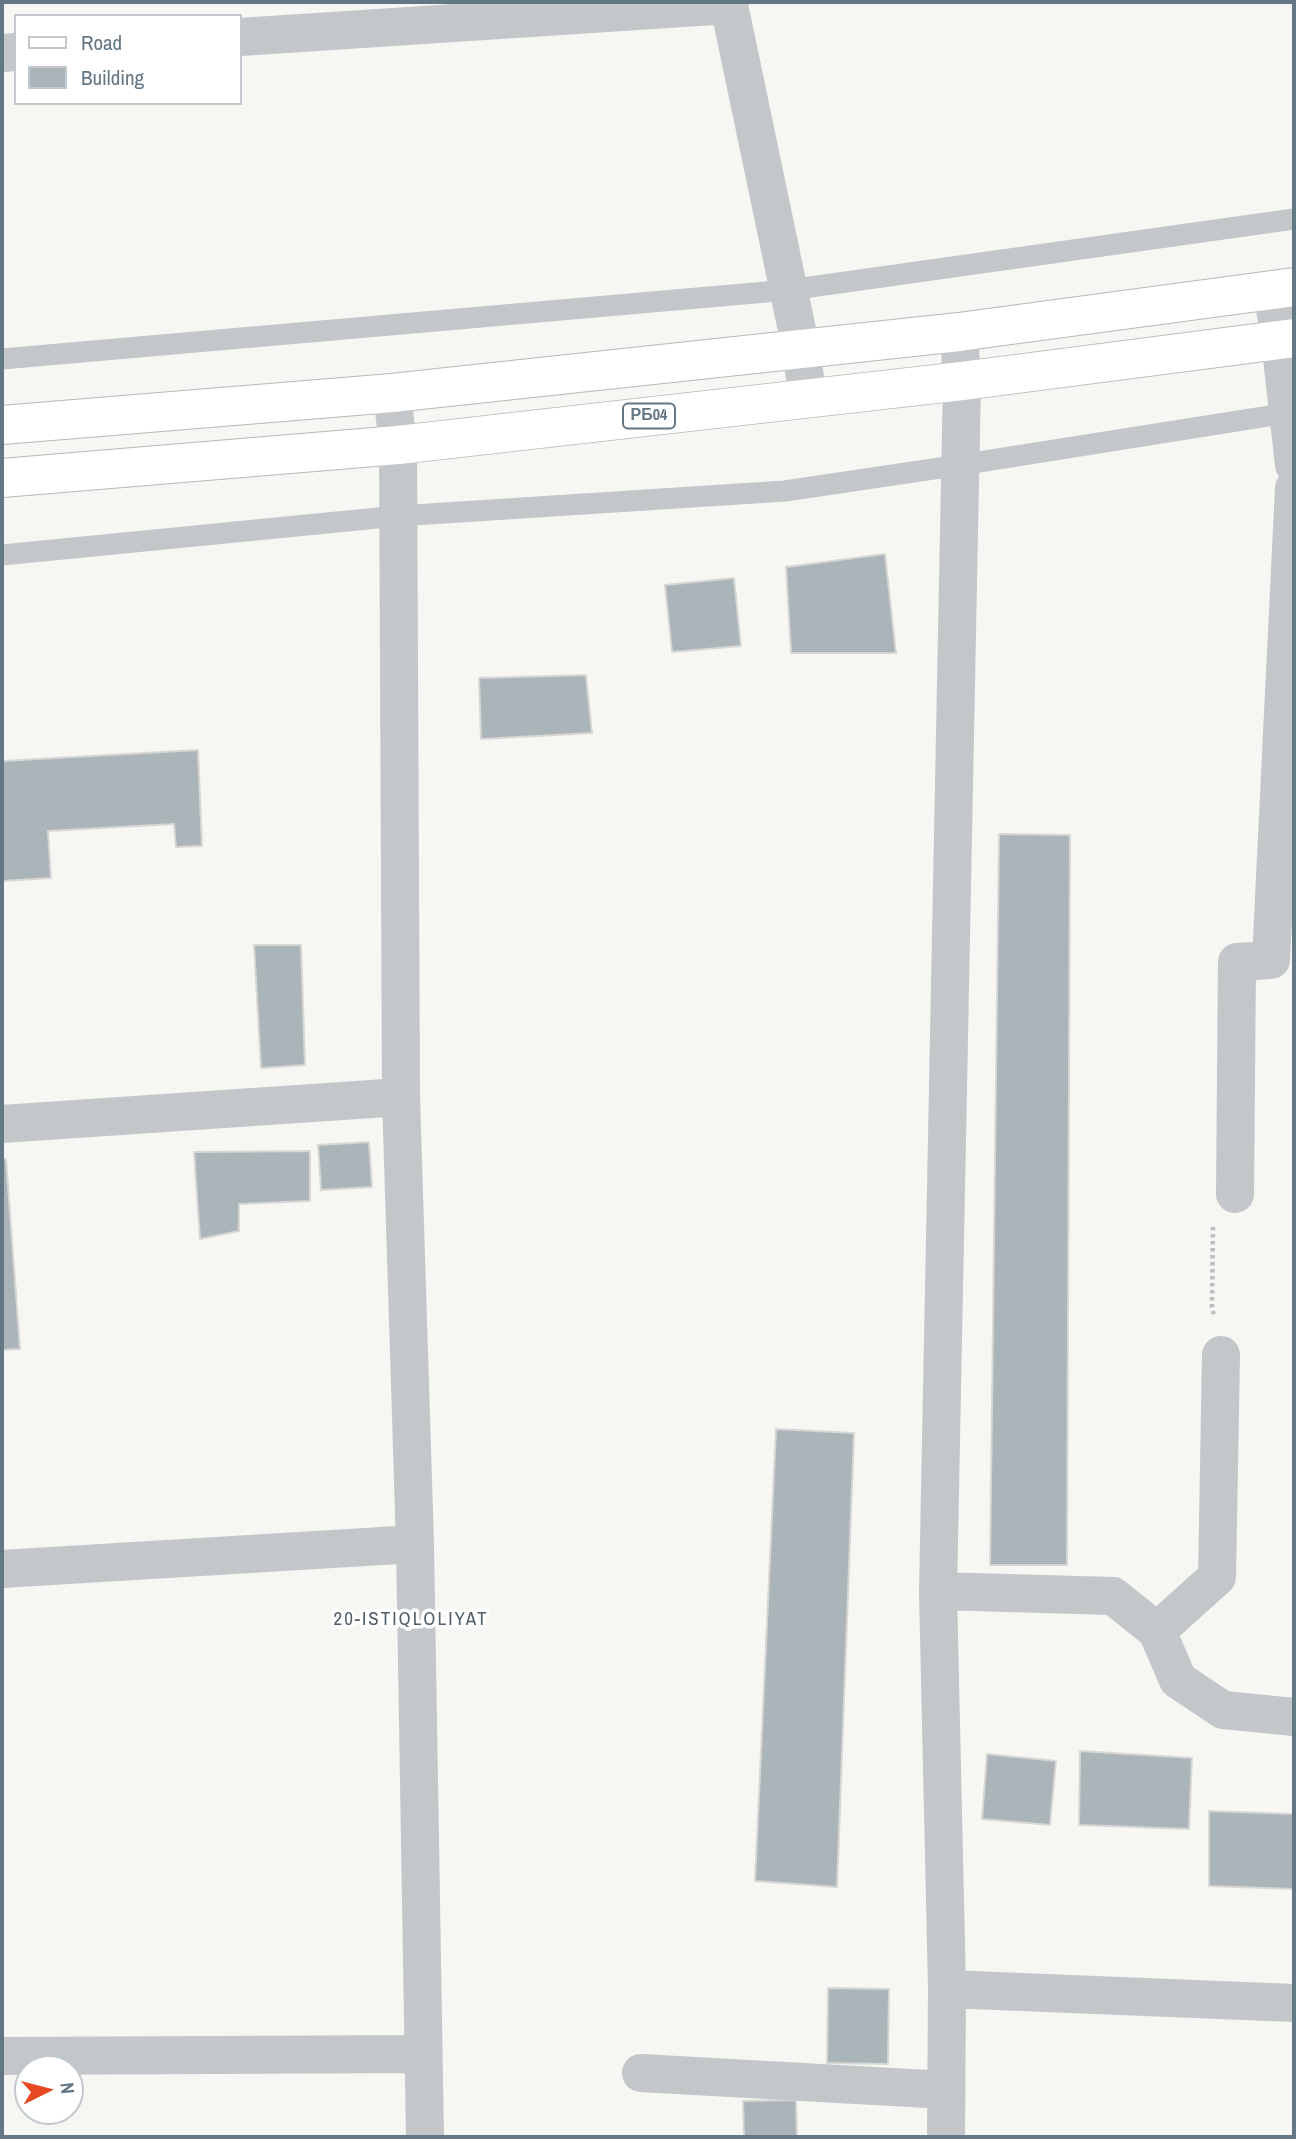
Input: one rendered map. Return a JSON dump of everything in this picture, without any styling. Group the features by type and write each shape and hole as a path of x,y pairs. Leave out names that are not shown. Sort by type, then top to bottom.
{"main road":[{"path":"2,425 392,393 959,332 1283,288"},
{"name":"РБ04","path":"2,478 398,445 962,381 1287,339"}],"street":[{"path":"242,37 742,4 789,290 802,349 808,398"},
{"path":"1283,288 1294,465"},
{"path":"946,2137 947,1989 938,1591 962,381 959,332"},
{"path":"392,393 398,445 401,1097 415,1544 425,2137"},
{"path":"1235,1194 1237,962 1271,960 1294,488"},
{"path":"2,1124 401,1097"},
{"path":"1157,1631 1217,1577 1221,1354"},
{"path":"2,1569 415,1544"},
{"path":"938,1591 1113,1596 1157,1631 1178,1680 1223,1710 1294,1717"},
{"path":"947,1989 1294,2003"},
{"path":"2,2056 423,2054"},
{"path":"640,2073 946,2090"}],"lane":[{"path":"2,359 789,290 1294,219"},
{"path":"2,555 398,516 785,491 1292,412"}],"path":[{"path":"1221,1354 1212,1307 1213,1213 1235,1194"}],"building":[{"path":"885,554 896,653 791,653 786,567"},
{"path":"734,578 741,646 672,652 665,585"},
{"path":"586,675 592,733 481,739 479,678"},
{"path":"198,750 202,846 176,847 174,824 48,831 51,878 2,881 2,761"},
{"path":"999,834 1070,835 1067,1565 990,1565"},
{"path":"254,945 301,945 305,1065 261,1068"},
{"path":"369,1142 372,1187 321,1190 318,1145"},
{"path":"310,1151 310,1201 239,1204 239,1231 200,1239 194,1152"},
{"path":"2,1159 6,1159 20,1349 2,1350"},
{"path":"776,1429 854,1433 837,1887 755,1881"},
{"path":"1080,1751 1192,1758 1189,1829 1079,1825"},
{"path":"987,1754 1056,1761 1050,1825 982,1819"},
{"path":"1209,1811 1294,1814 1294,1889 1209,1886"},
{"path":"828,1988 889,1989 888,2064 827,2063"},
{"path":"796,2100 797,2137 744,2137 743,2101"}],"district":[{"name":"20-ISTIQLOLIYAT","path":"411,1620"}]}
